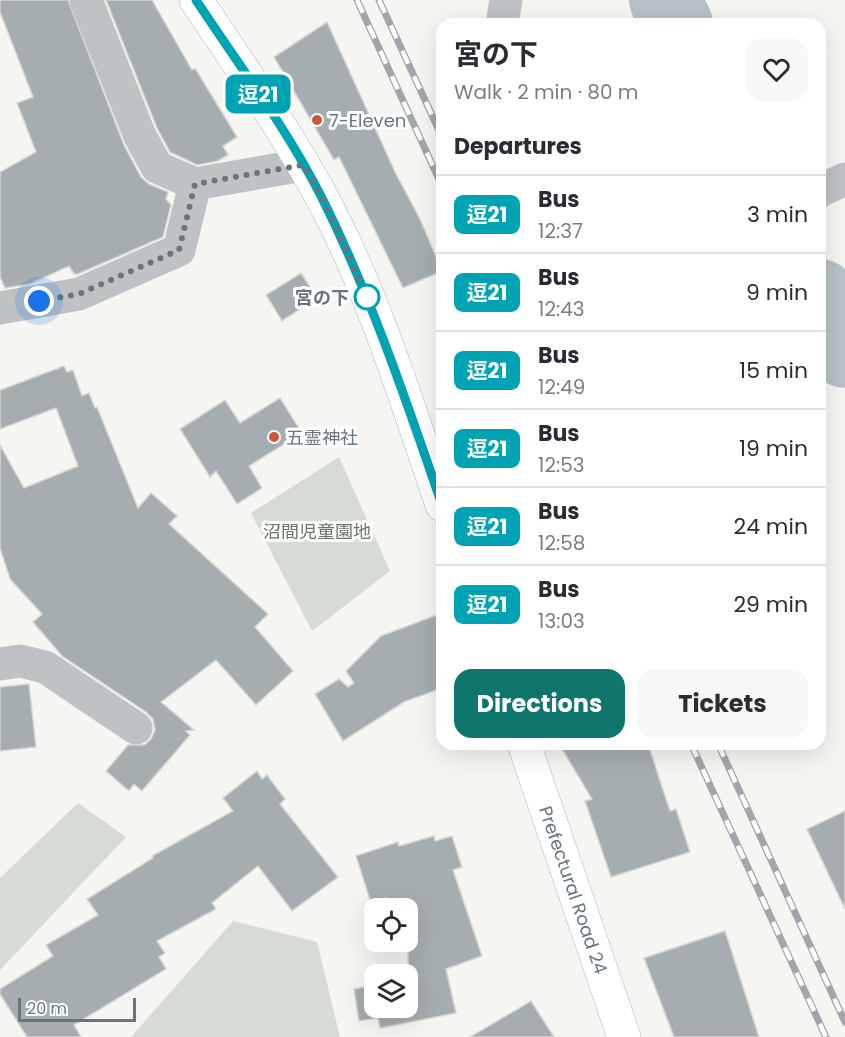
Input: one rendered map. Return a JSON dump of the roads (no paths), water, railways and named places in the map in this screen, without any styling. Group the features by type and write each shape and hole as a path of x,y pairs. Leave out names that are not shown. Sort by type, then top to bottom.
{"main road":[{"path":"196,0 320,194 387,345 436,488"},
{"name":"Prefectural Road 24","path":"526,750 624,1037"}],"street":[{"path":"86,0 140,136 157,167 195,184 303,165"},
{"path":"503,18 506,0"},
{"path":"826,188 845,179"},
{"path":"0,308 79,294 179,250 195,184"},
{"path":"0,664 20,661 45,667 136,728"}],"waterway":[{"path":"665,0 674,18"},
{"path":"826,309 845,352"}],"railway":[{"path":"357,0 436,173"},
{"path":"379,0 436,124"},
{"path":"694,750 826,1037"},
{"path":"721,750 845,1022"}],"place":[{"name":"7-Eleven","path":"317,120"},
{"name":"宮の下","path":"367,297"},
{"name":"五霊神社","path":"274,437"}],"park label":[{"name":"沼間児童園地","path":"317,531"}]}
